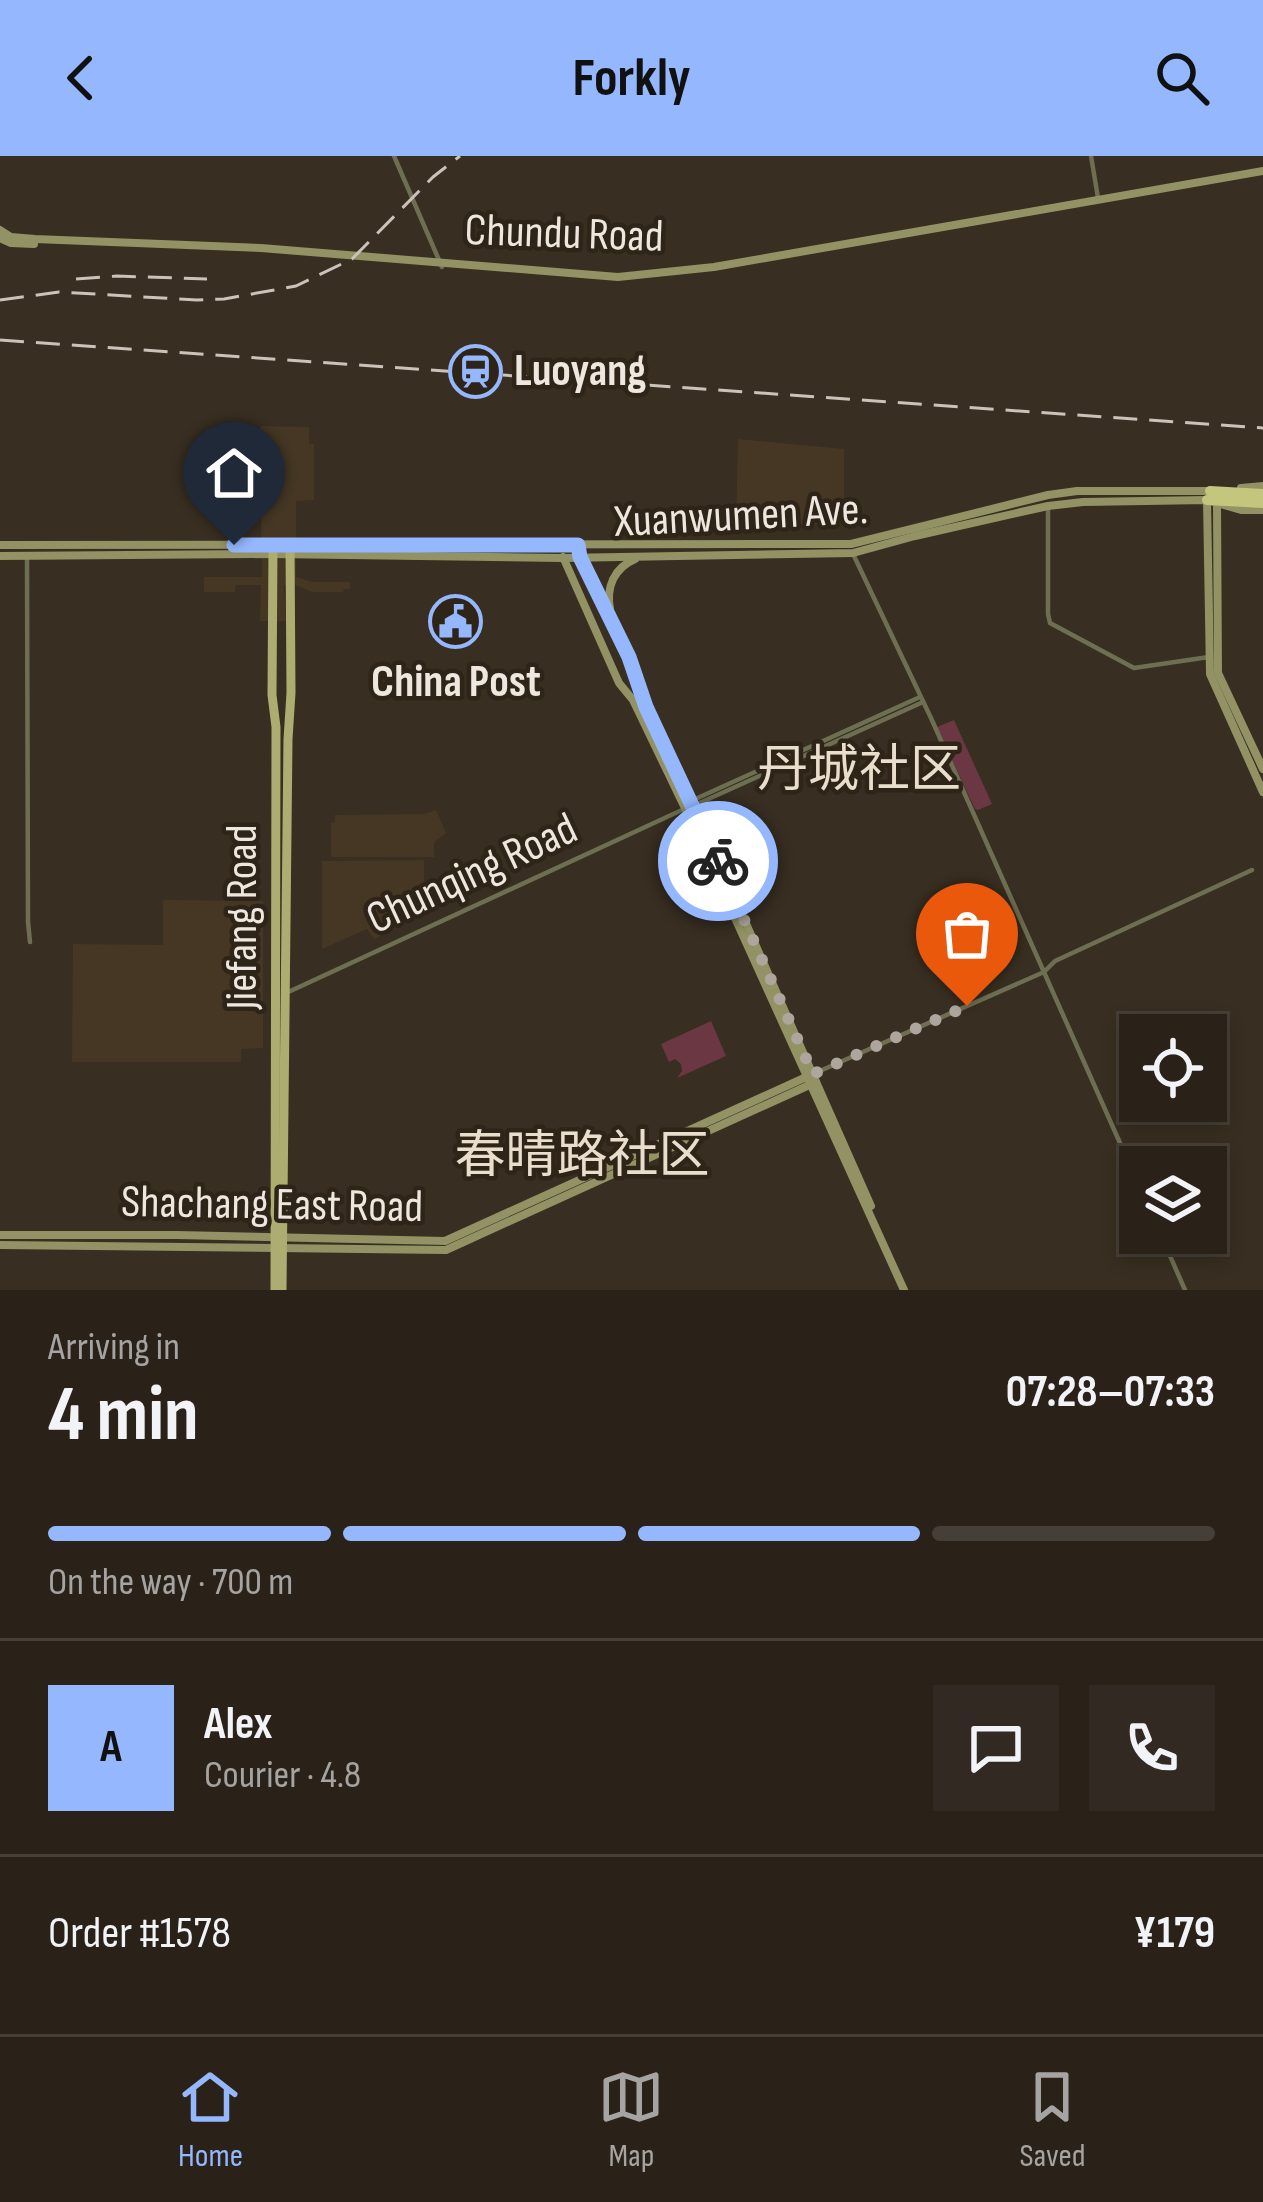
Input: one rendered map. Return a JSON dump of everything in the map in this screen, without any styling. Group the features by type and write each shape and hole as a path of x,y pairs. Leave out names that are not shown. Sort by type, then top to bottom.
{"highway":[{"path":"1212,499 1263,498"}],"main road":[{"name":"Chundu Road","path":"0,234 10,243 262,251 619,281 665,278 1263,172"},
{"name":"Xuanwumen Ave.","path":"290,550 562,545 852,549 1048,494 1077,491 1212,499"},
{"name":"Xuanwumen Ave.","path":"0,545 563,558 852,549 1048,506 1212,499"},
{"path":"1212,499 1210,674 1263,792"},
{"path":"1212,499 1218,673 1263,769"},
{"path":"562,545 563,558 619,683 690,805"},
{"path":"578,545 620,639"},
{"name":"Xuanwumen Ave.","path":"0,556 273,549"},
{"name":"Jiefang Road","path":"273,549 280,994 278,1290"},
{"name":"Jiefang Road","path":"280,994 291,693 290,550"},
{"path":"653,555 630,560 615,573 608,604 620,639 906,1290"},
{"name":"Shachang East Road","path":"0,1245 445,1241 812,1080"},
{"name":"Shachang East Road","path":"0,1235 279,1242"}],"street":[{"path":"394,156 441,265"},
{"path":"1091,156 1099,201"},
{"path":"1048,506 1050,623 1134,668 1209,657"},
{"path":"852,549 1121,1146"},
{"path":"27,555 30,942"},
{"name":"Chunqing Road","path":"280,994 921,699"},
{"name":"Shachang East Road","path":"812,1080 1252,870"},
{"path":"1169,1254 1185,1290"}],"shaded area":[{"path":"260,426 309,427 309,444 314,444 314,500 296,501 296,577 350,582 350,589 343,592 312,592 284,585 286,621 260,621 261,585 236,585 235,592 204,592 204,577 262,577 261,499 259,519 251,519 252,492 261,491"},
{"path":"738,439 844,449 844,524 736,524"},
{"path":"954,720 992,804 978,810 937,727"},
{"path":"436,810 446,833 434,842 434,857 331,857 335,815"},
{"path":"424,860 424,914 374,939 367,929 322,949 322,861"},
{"path":"163,900 263,901 263,1048 241,1049 241,1062 72,1062 73,944 163,945"},
{"path":"711,1021 726,1056 677,1078 681,1064 675,1059 669,1062 661,1044"}],"railway":[{"path":"0,300 59,292 224,299 296,286 352,259 460,156"},
{"path":"76,279 207,279"},
{"path":"0,340 1263,428"}],"way so far":[{"path":"718,861 813,1074 967,1006"}],"place":[{"name":"Luoyang","path":"475,371"},
{"name":"China Post","path":"456,621"}],"district":[{"name":"丹城社区","path":"859,770"},
{"name":"春晴路社区","path":"582,1156"}],"route":[{"path":"234,545 578,545 718,861"}]}
